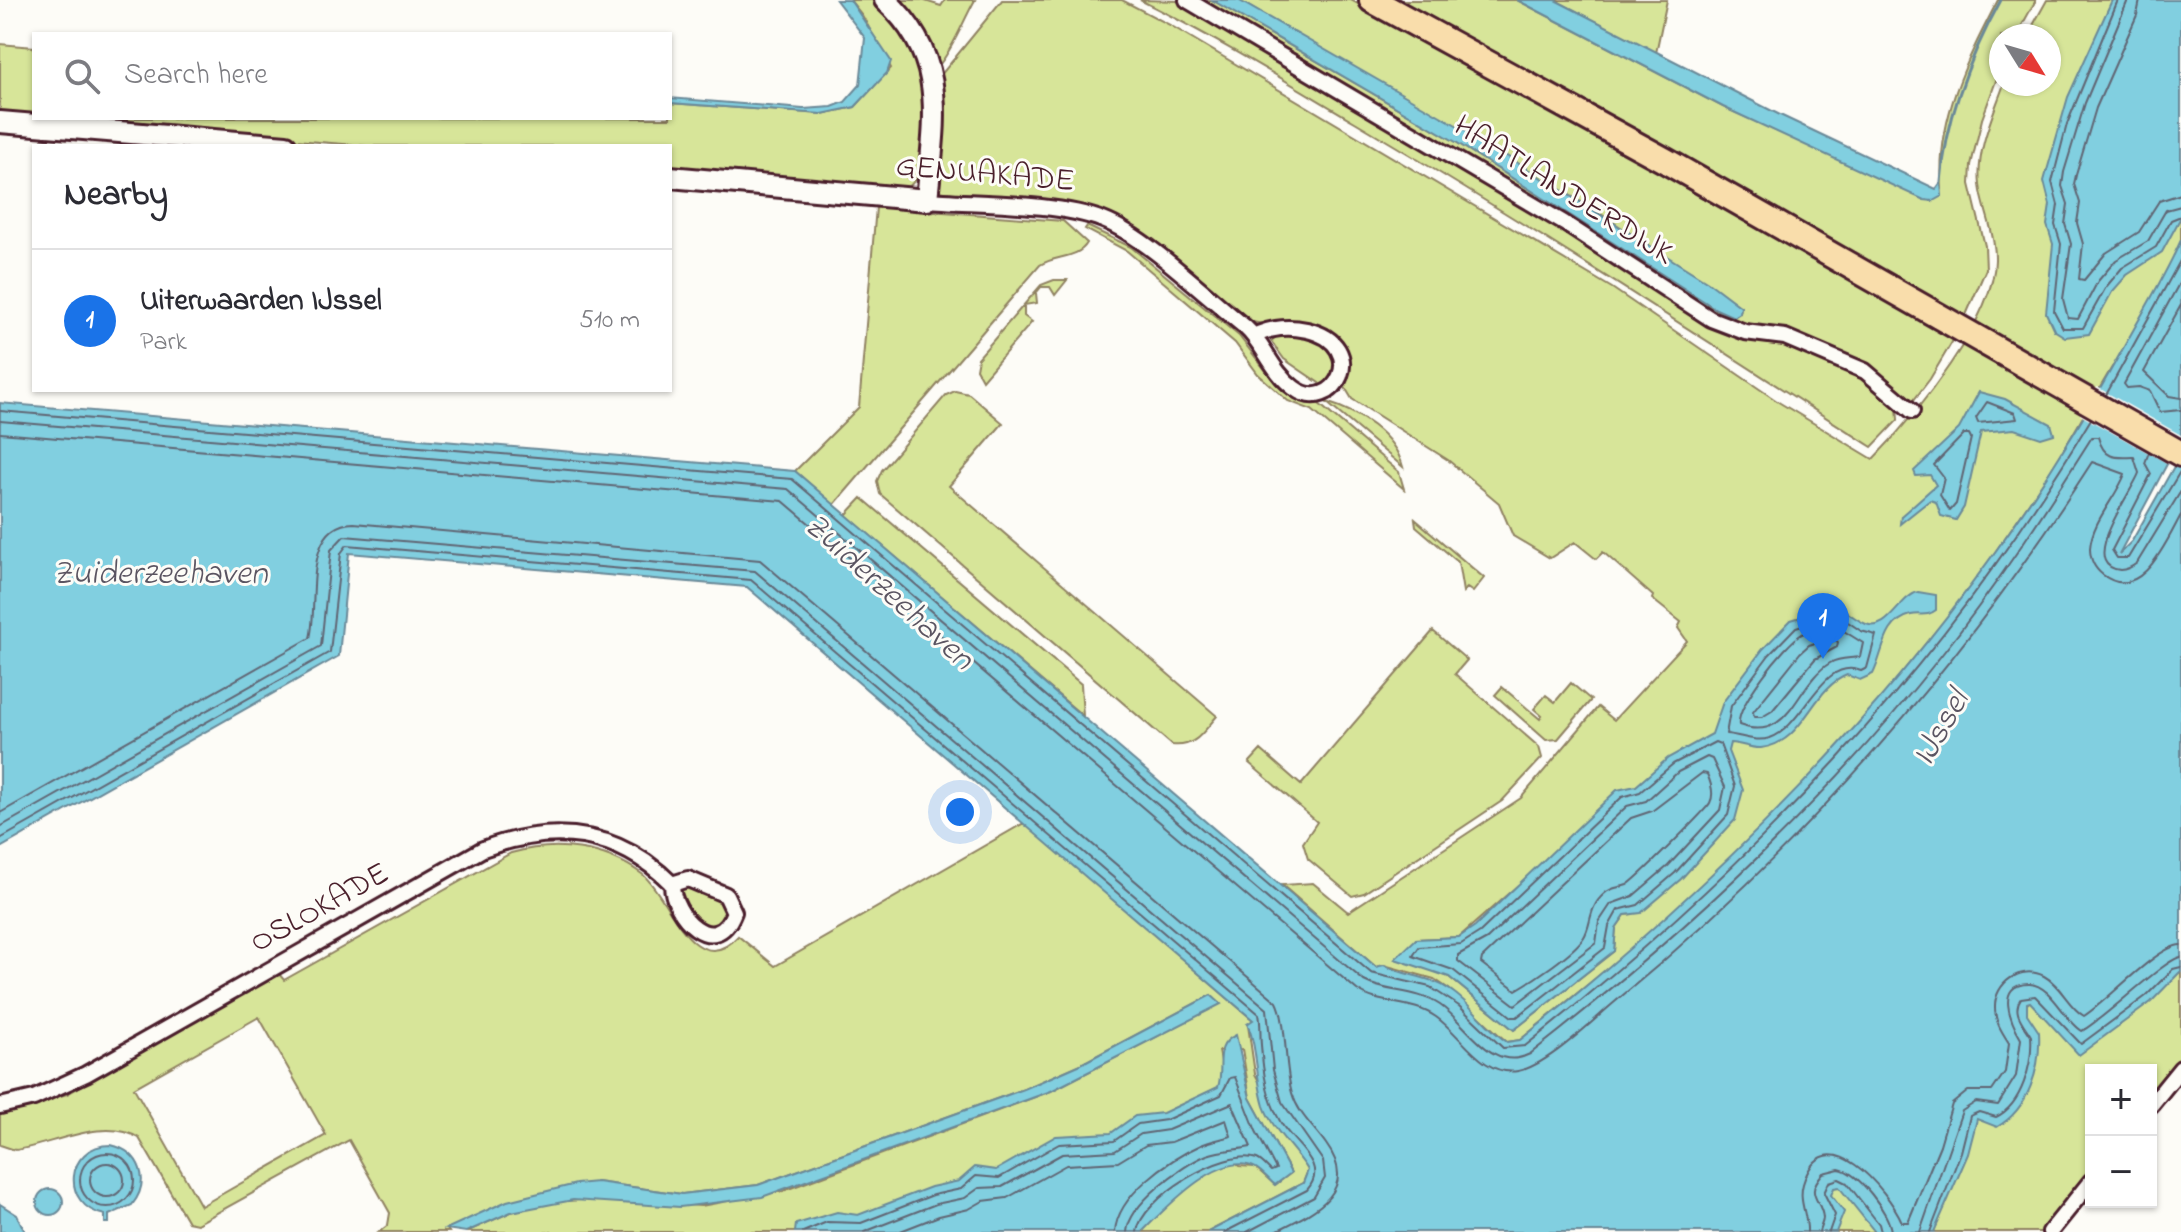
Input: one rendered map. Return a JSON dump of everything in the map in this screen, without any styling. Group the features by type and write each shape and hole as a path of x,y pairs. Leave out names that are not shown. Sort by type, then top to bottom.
{"highway":[{"path":"1372,0 1666,161 2181,454"}],"street":[{"path":"885,0 899,13 918,40 932,76 936,97 927,200"},
{"name":"HAATLANDERDIJK","path":"1187,0 1551,215 1711,319 1745,332 1785,337 1865,371 1912,411"},
{"path":"0,122 262,144"},
{"name":"GENUAKADE","path":"672,177 1072,212 1105,220 1130,234 1254,336 1270,366 1301,393 1320,395 1338,381 1342,371 1342,353 1329,338 1294,328 1271,329 1254,336"},
{"name":"OSLOKADE","path":"0,1106 34,1098 86,1074 483,849 521,835 595,836 656,867 672,884 672,897 697,930 708,935 722,931 729,924 734,912 726,895 688,879 672,884"},
{"path":"2157,1098 2181,1068"},
{"path":"2050,1232 2085,1188"}],"green space":[{"path":"850,0 878,0 910,38 928,98 920,175 906,190 672,171 672,144 343,144 60,120 672,120 672,103 822,114 855,107 891,68 862,15"},
{"path":"894,0 922,0 941,6 945,0 975,0 945,57 940,64 935,64"},
{"path":"1002,0 1122,0 1170,25 1612,288 1780,403 1873,459 1930,393 1968,336 1982,308 1992,281 1995,257 1979,172 1983,146 2000,96 2061,96 2061,24 2034,24 2047,0 2181,0 2181,296 2112,367 2053,468 1967,593 1851,735 1754,836 1641,941 1520,1040 1507,1042 1434,979 1384,965 1376,967 1282,885 1313,883 1348,912 1512,804 1521,798 1598,707 1614,720 1687,641 1678,628 1681,622 1603,552 1596,559 1575,542 1550,558 1513,536 1499,503 1448,460 1352,399 1343,384 1349,356 1336,335 1325,328 1256,323 1244,319 1129,226 1030,203 937,191 945,110 940,76","holes":["1518,885 1632,914 1625,915 1616,928 1614,951 1514,1030 1449,977 1420,966 1416,939 1459,937"]},
{"path":"1140,0 1181,1 1494,184 1667,294 1854,370 1897,407 1898,420 1872,447 1421,161 1249,59"},
{"path":"1194,0 1212,0 1456,142 1716,309 1740,313 1741,307 1595,210 1238,0 1351,0 1569,117 1955,337 1910,405 1883,378 1733,324"},
{"path":"1388,0 1517,0 1723,107 1933,201 1942,189 1944,139 1956,91 1986,23 1998,0 2036,0 2023,24 1989,24 1990,96 1971,165 1970,184 1985,246 1986,269 1963,322"},
{"path":"1555,0 1667,0 1656,53"},
{"path":"0,44 32,47 32,118 0,115"},
{"path":"876,207 1063,221 1087,243 1078,252 1040,265 834,505 795,471 859,407"},
{"path":"1087,226 1131,247 1239,336 1276,384 1296,399 1318,403 1399,472 1404,489 1312,410 1288,401 1258,374 1235,343 1127,251 1085,229"},
{"path":"1054,280 1067,280 1055,295 1050,287 1041,287 1036,293 1037,303 1024,305 1024,316 1032,322 982,380 976,369 978,358 1041,285"},
{"path":"1281,333 1320,339 1337,356 1333,380 1321,388 1319,383 1284,359 1271,341"},
{"path":"955,391 969,394 1003,423 949,486 1217,716 1193,741 1172,745 880,494 877,481 882,470 946,395"},
{"path":"1326,402 1362,418 1383,434 1392,444 1403,467"},
{"path":"862,498 1081,684 1083,716 846,515"},
{"path":"1415,519 1484,578 1473,592 1467,588 1463,592 1458,562 1416,526"},
{"path":"1433,631 1467,660 1455,674 1539,747 1542,758 1502,801 1364,893 1352,896 1308,859 1303,843 1317,822 1249,763 1261,750 1301,785"},
{"path":"1571,683 1591,700 1558,739 1546,740 1495,695 1502,687 1540,719 1542,716 1534,709 1546,695 1555,702"},
{"path":"2181,822 2181,1062 2157,1092 2157,1064 2085,1064 2085,1181 2044,1232 1769,1232 2023,1009"},
{"path":"1024,823 1253,1020 1248,1025 1255,1074 1308,1170 1303,1183 1208,1232 466,1232 511,1212 554,1202 593,1199 701,1206 783,1191 1051,1091 1220,1004 1211,995 1081,1064 1024,1089 758,1185 682,1194 597,1182 447,1229 449,1232 379,1232 388,1225 390,1213 349,1140 197,1224 188,1222 139,1138 125,1132 95,1131 15,1150 0,1145 0,1113 67,1094 279,974 284,980 511,853 528,849 579,848 612,857 642,874 695,943 708,950 722,948 738,936 775,966","holes":["259,1017 326,1135 201,1206 134,1088","1242,1049 1250,1098 1291,1173 1275,1185 1255,1167 1239,1166 1170,1110 1219,1087 1223,1072 1219,1051"]},
{"path":"685,885 721,899 729,910 717,930 687,909 680,889"}],"water":[{"path":"836,0 850,0 891,61 887,73 855,107 822,114 672,103 672,98 803,109 832,107 845,102 860,85 865,38"},
{"path":"1212,0 1238,0 1465,130 1708,282 1741,307 1740,313 1734,317 1716,309 1456,142"},
{"path":"1517,0 1555,0 1780,115 1936,189 1941,182 1942,196 1933,201 1924,200 1723,107"},
{"path":"2112,0 2181,0 2181,217 2162,252 2127,275 2112,292 2089,334 2065,337 2054,330 2046,313 2053,244 2047,225 2050,205 2044,181 2068,97"},
{"path":"2181,240 2181,438 2119,554 2132,541 2181,454 2181,971 2151,1002 2079,1055 2030,1002 2027,1003 2027,1014 2039,1032 2038,1059 2031,1086 2017,1109 1997,1127 1977,1119 1968,1154 1934,1232 1875,1232 1839,1187 1834,1188 1831,1195 1844,1212 1836,1232 1208,1232 1303,1183 1308,1170 1278,1131 1264,1106 1253,1041 1247,1024 1253,1020 747,587 349,553 339,656 0,848 0,403 795,471 1376,967 1384,965 1442,985 1507,1042 1520,1040 1610,966 1696,889 1778,809 1856,726 1929,639 1998,548 2062,453"},
{"path":"1979,392 2005,399 2051,424 2054,434 2041,438 2014,429 1981,432 1964,507 1956,520 1941,516 1936,502 1930,500 1900,524 1901,516 1936,485 1930,475 1916,476 1914,471 1959,429"},
{"path":"1918,592 1936,595 1936,610 1911,615 1895,624 1873,674 1860,680 1847,675 1835,682 1798,726 1776,744 1757,748 1730,743 1728,751 1743,790 1735,820 1681,879 1641,913 1625,915 1616,928 1614,951 1514,1030 1449,977 1395,959 1416,939 1459,937 1475,926 1617,790 1636,786 1668,758 1712,734 1723,702 1763,649 1791,620 1811,614 1827,599 1866,624 1881,624 1905,600"},
{"path":"1211,995 1221,1004 1051,1091 762,1197 680,1207 573,1200 511,1212 466,1232 446,1229 507,1201 576,1184 597,1182 682,1194 758,1185 1024,1089 1081,1064"},
{"path":"1236,1035 1250,1098 1291,1173 1275,1185 1256,1168 1242,1164 1226,1167 1193,1185 1142,1232 795,1232 796,1224 837,1212 858,1215 931,1187 959,1181 975,1167 996,1170 1056,1136 1111,1133 1135,1116 1163,1113 1218,1087 1224,1045"},
{"path":"111,1145 130,1154 142,1177 138,1196 132,1205 109,1215 109,1223 105,1223 105,1215 90,1209 80,1200 74,1177 84,1155"},
{"path":"50,1189 59,1193 63,1202 59,1211 50,1215 41,1211 37,1202 41,1193"},
{"path":"0,1204 17,1215 25,1232 0,1232"}],"pier":[{"path":"2097,387 2181,435 2181,446 2170,465 2080,415"}],"waterway":[{"path":"1941,182 1948,134 1961,88 2001,0"}],"place":[{"name":"Uiterwaarden IJssel","path":"1823,659"}],"water label":[{"name":"Zuiderzeehaven","path":"160,575"},
{"name":"Zuiderzeehaven","path":"888,593"},
{"name":"IJssel","path":"1942,729"}]}
